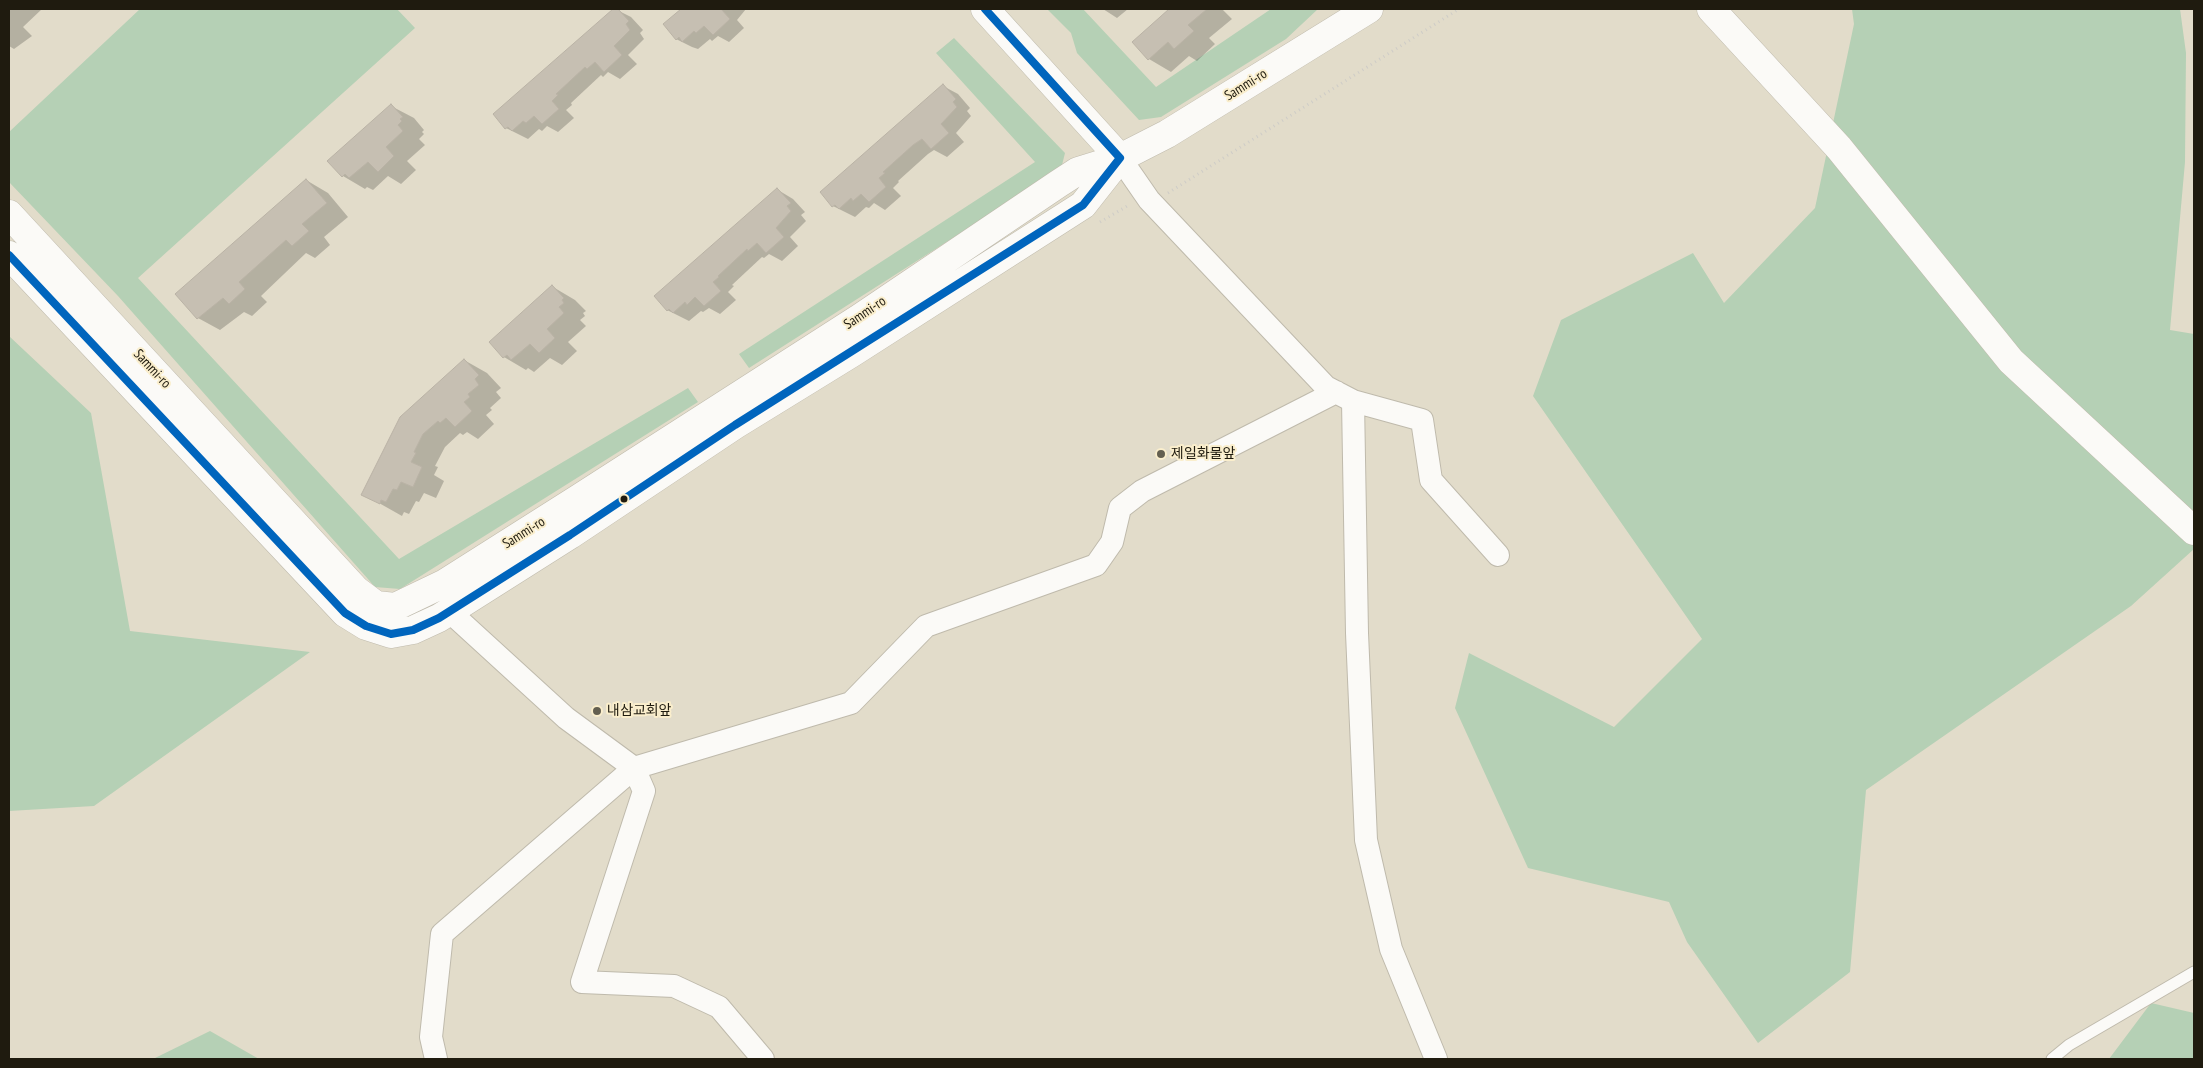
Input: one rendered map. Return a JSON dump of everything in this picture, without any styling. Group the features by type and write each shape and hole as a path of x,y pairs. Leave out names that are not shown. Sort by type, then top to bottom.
{"street":[{"path":"985,9 1120,158 1149,200 1326,387 1345,397 1422,420 1431,480 1498,555"},
{"name":"Sammi-ro","path":"9,214 356,590 376,605 395,608 444,583 584,495 858,318 1078,171 1120,158 1168,134 1369,9"},
{"path":"1711,9 1839,148 2011,361 2194,531"},
{"name":"Sammi-ro","path":"9,255 345,613 366,626 391,634 413,630 450,612 570,535 734,425 852,353 1083,205 1120,158"},
{"path":"436,1059 431,1036 442,934 634,768 851,703 926,626 1096,565 1112,542 1120,508 1142,491 1345,397"},
{"path":"1345,397 1366,840 1391,949 1436,1059"},
{"path":"450,612 566,718 634,768 644,791 582,982 674,986 719,1007 763,1059"}],"lane":[{"path":"2052,1059 2069,1045 2194,972"}],"path":[{"path":"1099,222 1124,206 1161,197 1459,9"}],"green space":[{"path":"140,9 397,9 415,28 138,278 399,559 688,388 698,402 400,589 375,587 118,296 9,182 9,132"},
{"path":"1047,9 1083,9 1156,87 1271,9 1318,9 1286,39 1161,117 1139,120 1077,53 1071,33"},
{"path":"1852,9 2180,9 2186,53 2185,162 2170,330 2194,334 2194,549 2131,606 1866,790 1850,972 1758,1043 1687,942 1669,902 1528,868 1455,708 1469,653 1614,727 1702,639 1533,396 1561,320 1693,253 1724,303 1815,208 1854,24"},
{"path":"954,38 1065,153 1061,169 749,368 739,354 1035,162 936,53"},
{"path":"9,336 91,413 130,631 310,652 94,806 9,811"},
{"path":"2151,1003 2194,1013 2194,1059 2109,1059"},
{"path":"210,1031 259,1059 153,1059"}],"building":[{"path":"613,9 618,9 629,21 626,24 630,30 614,46 622,55 604,72 595,62 587,69 585,67 556,94 558,95 552,101 559,109 542,124 534,116 526,123 523,121 512,131 508,127 505,129 493,114"},
{"path":"681,9 721,9 730,19 713,35 704,26 696,33 694,31 682,42 679,37 676,40 663,24"},
{"path":"1169,9 1207,9 1188,25 1194,31 1174,49 1168,42 1148,60 1132,42"},
{"path":"943,84 956,99 953,102 957,107 941,124 949,133 931,149 922,139 913,145 883,172 885,173 879,178 886,187 869,202 861,194 853,201 851,198 839,209 835,205 832,207 820,192"},
{"path":"391,104 403,117 398,125 403,131 386,147 394,156 378,172 368,162 349,178 345,174 342,177 327,161"},
{"path":"306,179 327,203 302,224 309,231 292,246 286,240 239,282 245,289 229,304 223,298 197,319 175,294"},
{"path":"777,188 791,203 787,206 791,211 776,228 784,237 766,253 757,243 748,251 747,249 713,282 721,291 704,306 695,297 687,305 685,302 673,313 669,309 667,311 654,296"},
{"path":"552,285 564,298 562,300 564,303 559,307 564,313 547,329 555,338 539,353 530,344 511,360 507,355 503,358 489,342"},
{"path":"464,359 479,375 475,379 479,385 468,394 470,397 464,402 472,411 455,427 446,418 440,423 438,421 423,434 411,462 422,467 413,487 401,482 397,490 393,489 386,502 381,500 380,504 361,495 400,417"}],"transit line":[{"path":"985,9 1120,158"},
{"path":"9,255 345,613 366,626 391,634 413,630 439,618 570,535 735,425 1083,205 1120,158"}],"place":[{"name":"제일화물앞","path":"1161,454"},
{"name":"내삼교회앞","path":"597,711"}]}
